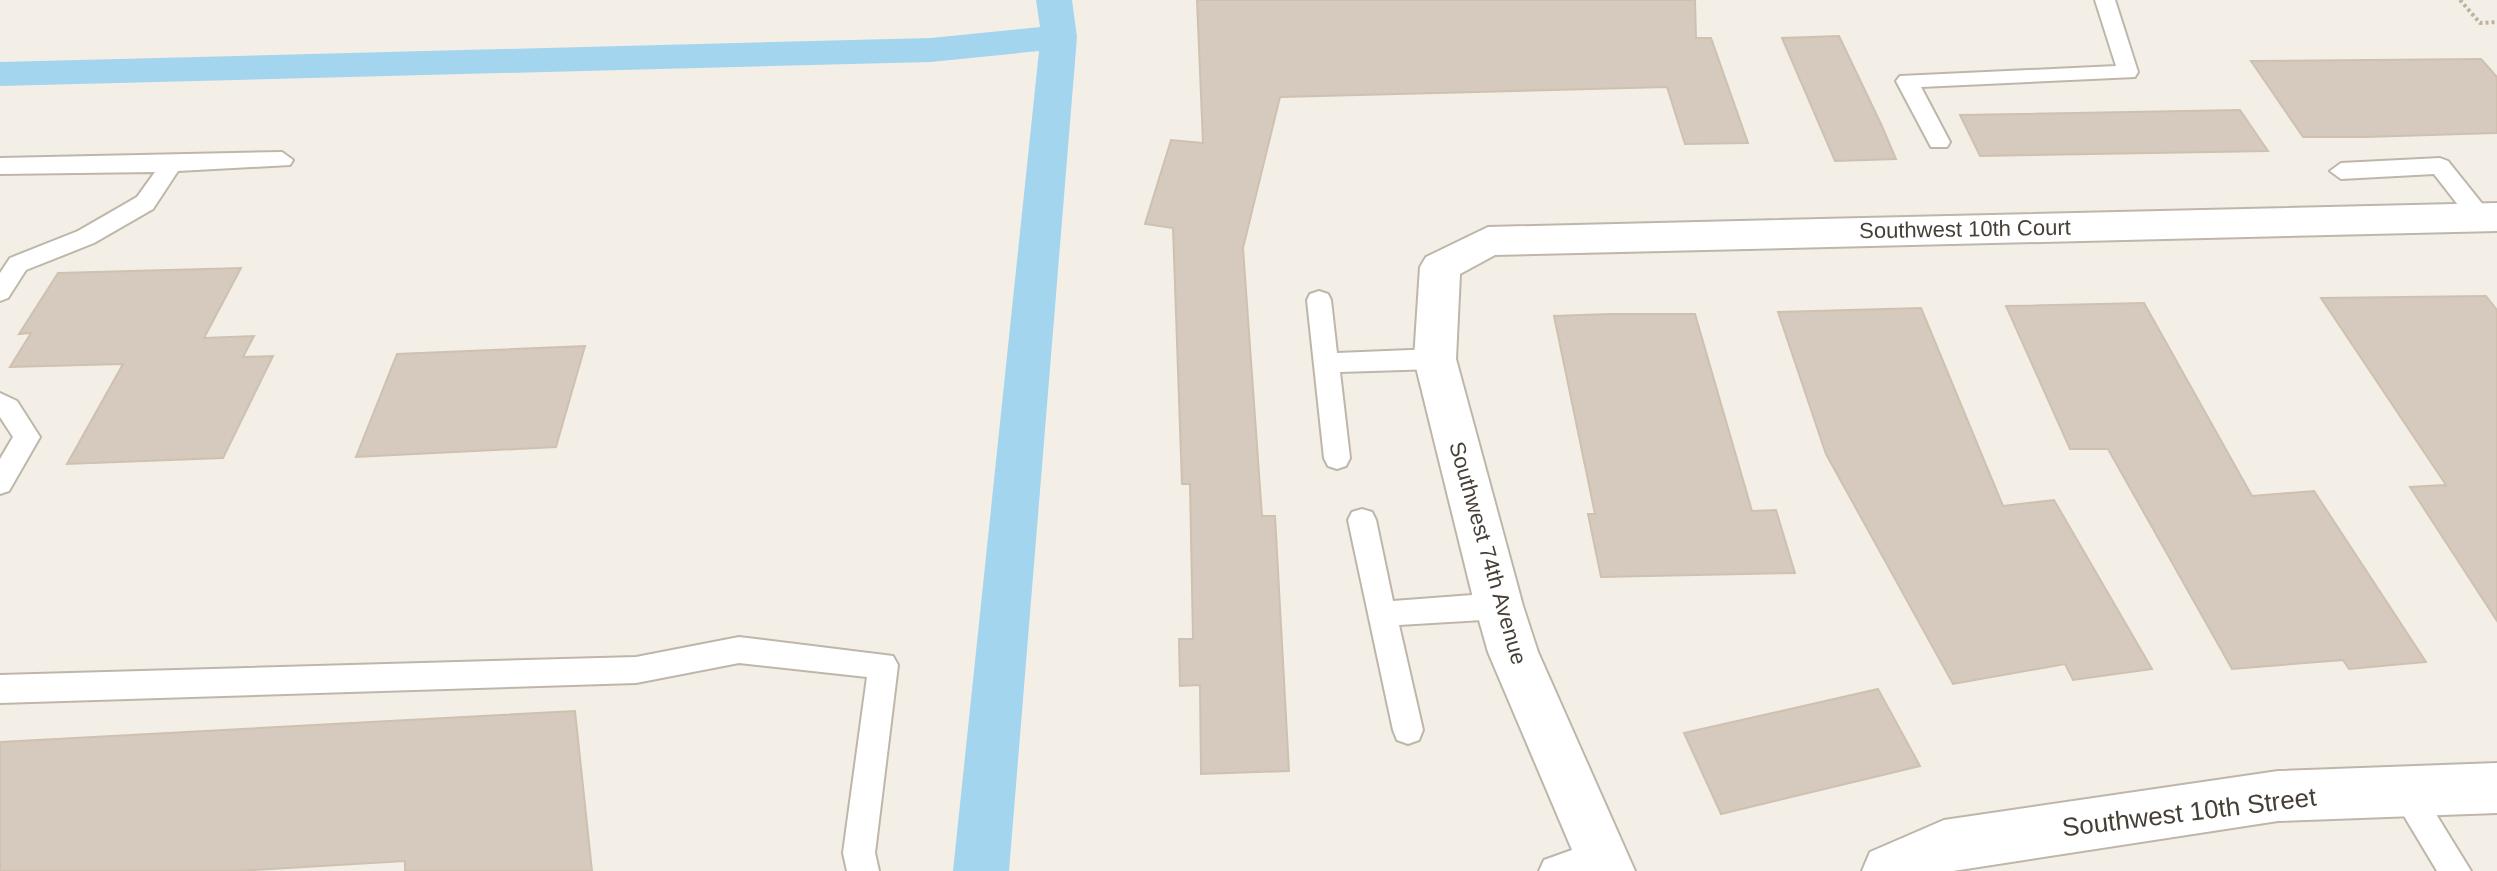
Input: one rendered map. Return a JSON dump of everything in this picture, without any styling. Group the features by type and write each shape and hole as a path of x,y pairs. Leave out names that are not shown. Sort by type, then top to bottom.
{"street":[{"name":"Southwest 10th Court","path":"1440,267 1488,241 2489,217"},
{"name":"Southwest 74th Avenue","path":"1440,267 1435,359 1499,606 1513,652 1604,863"},
{"name":"Southwest 10th Street","path":"1889,871 1944,846 1959,843 2278,796 2497,788"}],"lane":[{"path":"1939,142 1907,81 2128,72 2105,0"},
{"path":"0,166 282,160"},
{"path":"0,292 18,264 86,237 145,203 172,164"},
{"path":"2341,171 2440,166 2489,217"},
{"path":"0,247 18,264"},
{"path":"1319,300 1337,458"},
{"path":"1326,363 1435,359"},
{"path":"0,403 8,408 27,437 0,483"},
{"path":"1362,520 1408,730"},
{"path":"1382,614 1499,606"},
{"path":"0,689 636,670 739,650 883,665 859,853 863,871"},
{"path":"2404,791 2455,871"},
{"path":"1555,871 1604,863"}],"path":[{"path":"2460,0 2480,23 2497,22"}],"building":[{"path":"1197,0 1695,0 1696,38 1711,38 1748,143 1685,144 1667,87 1280,97 1243,248 1262,516 1275,516 1289,771 1201,774 1200,685 1180,686 1179,639 1193,639 1190,484 1182,484 1173,228 1145,224 1171,140 1203,143"},
{"path":"1839,36 1896,159 1835,161 1782,38"},
{"path":"2481,59 2497,77 2497,133 2364,137 2303,137 2251,61"},
{"path":"2240,110 2268,151 1980,156 1960,115"},
{"path":"241,268 204,338 254,336 243,357 273,356 223,458 67,464 123,364 10,367 31,333 19,334 58,273"},
{"path":"2486,296 2497,310 2497,621 2410,487 2446,485 2321,298"},
{"path":"2144,303 2252,496 2314,491 2426,662 2349,669 2343,660 2232,669 2108,449 2070,449 2006,306"},
{"path":"1921,308 2003,506 2054,500 2152,669 2073,680 2065,664 1953,684 1826,454 1778,312"},
{"path":"1695,314 1752,511 1776,510 1795,573 1601,577 1588,514 1595,514 1554,316"},
{"path":"585,346 556,447 356,457 397,354"},
{"path":"1878,689 1920,766 1721,814 1684,733"},
{"path":"575,711 592,871 405,871 405,861 237,871 0,871 0,742"}],"waterway":[{"path":"1054,0 1059,37"},
{"path":"0,74 931,50 1059,37"},
{"path":"981,871 1059,37"}]}
